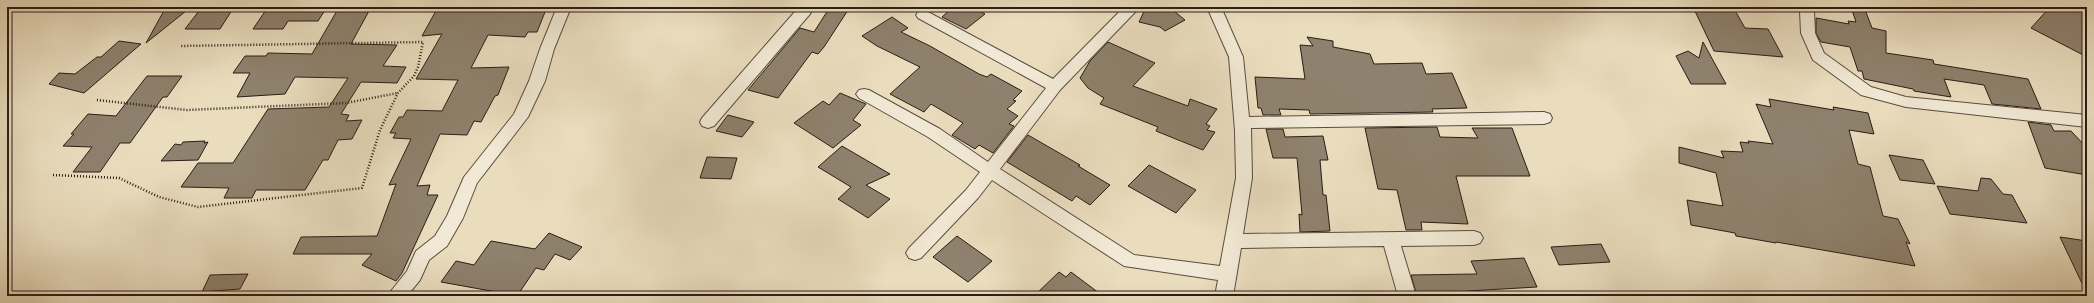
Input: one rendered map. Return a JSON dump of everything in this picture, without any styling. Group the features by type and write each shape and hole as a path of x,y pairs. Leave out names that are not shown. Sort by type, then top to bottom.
{"street":[{"path":"396,296 414,275 422,256 441,241 455,218 470,181 491,152 520,117 537,81 547,49 564,7"},
{"path":"708,122 806,7"},
{"path":"915,253 972,194 1054,86 1133,7"},
{"path":"1214,7 1236,57 1242,122 1244,178 1224,296"},
{"path":"1804,7 1807,11 1808,33 1818,56 1866,91 1906,102 2087,121"},
{"path":"923,15 1054,86"},
{"path":"864,94 934,133 1130,261 1228,274"},
{"path":"1242,122 1544,118"},
{"path":"1233,242 1474,238"},
{"path":"1391,239 1407,296"}],"path":[{"path":"53,175 119,178 159,197 198,207 362,188 380,130 398,93 414,76 418,67 423,42 180,46"},
{"path":"97,100 186,110 346,103 398,93"}],"building":[{"path":"166,7 191,7 146,43"},
{"path":"202,7 234,7 220,29 185,29"},
{"path":"268,7 327,7 318,21 288,21 283,29 253,29"},
{"path":"458,7 547,7 537,32 528,32 525,37 488,35 471,68 509,67 498,95 495,96 481,122 474,121 467,135 440,134 417,186 430,185 427,195 438,195 402,273 396,281 362,265 372,254 293,254 301,237 377,236 396,184 389,185 411,139 393,138 396,133 390,133 399,117 403,117 407,110 442,111 458,80 416,79 442,34 422,36 437,9 457,9"},
{"path":"830,7 850,7 824,47 818,54 812,52 778,98 748,90 800,28 814,32"},
{"path":"953,7 972,7 985,14 966,29 942,17"},
{"path":"1146,7 1169,7 1185,20 1165,31 1160,27 1139,22"},
{"path":"1693,7 1733,7 1745,28 1768,29 1783,57 1714,51"},
{"path":"1851,7 1864,7 1872,28 1886,31 1886,53 1933,60 1934,64 2028,79 2041,109 1992,104 1984,85 1944,79 1951,97 1914,91 1913,89 1864,79 1862,71 1858,71 1850,47 1821,42 1816,33 1816,18 1849,24 1848,21 1856,22"},
{"path":"2050,7 2087,7 2087,57 2031,28"},
{"path":"367,8 365,11 369,11 351,44 397,45 383,66 406,67 397,83 361,82 341,114 349,115 346,121 362,120 352,139 338,140 328,160 323,160 305,190 256,190 252,198 224,198 229,188 181,187 198,163 233,163 268,109 329,107 348,78 295,77 285,94 237,97 250,73 233,73 245,56 266,56 268,53 312,54 338,9"},
{"path":"892,17 908,28 901,32 930,46 979,74 987,77 991,74 1022,91 1013,100 1016,101 1007,109 1018,116 1009,124 1014,126 993,153 979,145 975,149 952,135 963,123 931,104 924,112 890,94 920,67 877,46 862,36"},
{"path":"1307,37 1333,41 1333,47 1370,54 1374,64 1422,63 1426,74 1452,73 1467,108 1432,109 1433,112 1310,114 1309,110 1279,109 1281,115 1263,115 1261,108 1258,108 1255,77 1305,79 1300,45 1313,46"},
{"path":"119,41 141,44 84,93 49,84 59,73 75,74 97,57 101,57"},
{"path":"1108,42 1155,63 1133,86 1188,106 1190,99 1217,109 1206,124 1210,126 1207,130 1215,132 1203,150 1156,131 1158,127 1100,104 1104,98 1088,88 1080,78 1090,61"},
{"path":"1703,42 1726,84 1691,84 1676,56 1688,51 1699,58"},
{"path":"147,76 182,76 167,97 163,97 130,143 120,143 100,172 73,172 92,147 63,146 74,134 71,134 88,114 116,116"},
{"path":"840,93 866,104 853,120 861,125 833,148 794,123 823,101 829,105"},
{"path":"1769,99 1834,110 1833,107 1868,113 1874,134 1849,130 1858,164 1870,167 1883,216 1898,219 1910,244 1906,242 1915,266 1736,236 1735,233 1691,225 1687,200 1723,206 1716,173 1679,163 1679,147 1724,158 1721,151 1743,152 1740,142 1749,143 1748,141 1773,144 1756,104 1771,107"},
{"path":"728,115 754,122 742,137 716,131"},
{"path":"2028,122 2051,125 2054,131 2071,131 2087,148 2087,175 2045,168"},
{"path":"1437,127 1440,137 1478,138 1472,128 1512,128 1530,176 1456,176 1468,224 1421,222 1422,230 1406,230 1397,190 1378,189 1365,128"},
{"path":"1266,129 1283,129 1285,137 1323,136 1328,160 1320,160 1323,195 1326,195 1330,231 1300,232 1299,214 1302,215 1297,158 1273,158"},
{"path":"1028,135 1080,165 1078,166 1110,185 1090,205 1076,196 1072,201 1007,162"},
{"path":"205,141 204,143 208,142 198,160 161,161 175,144 181,145 183,142"},
{"path":"842,146 890,174 866,185 890,199 868,218 838,199 851,187 818,167"},
{"path":"1889,155 1923,160 1935,184 1900,180"},
{"path":"707,157 737,158 731,179 700,178"},
{"path":"1149,165 1196,190 1176,213 1128,186"},
{"path":"1981,178 1991,179 2003,194 2012,195 2027,223 1950,214 1937,186 1978,191"},
{"path":"549,233 582,247 570,260 555,254 544,270 536,268 517,296 508,296 491,291 441,282 456,261 474,265 491,241 535,249"},
{"path":"957,236 992,261 968,282 933,257"},
{"path":"2060,237 2087,241 2087,294"},
{"path":"1601,244 1610,262 1559,265 1551,247"},
{"path":"1524,258 1537,287 1468,291 1470,296 1417,296 1411,275 1477,274 1471,261"},
{"path":"1059,272 1066,277 1071,272 1103,296 1034,296"},
{"path":"248,274 240,289 202,292 210,275"}]}
